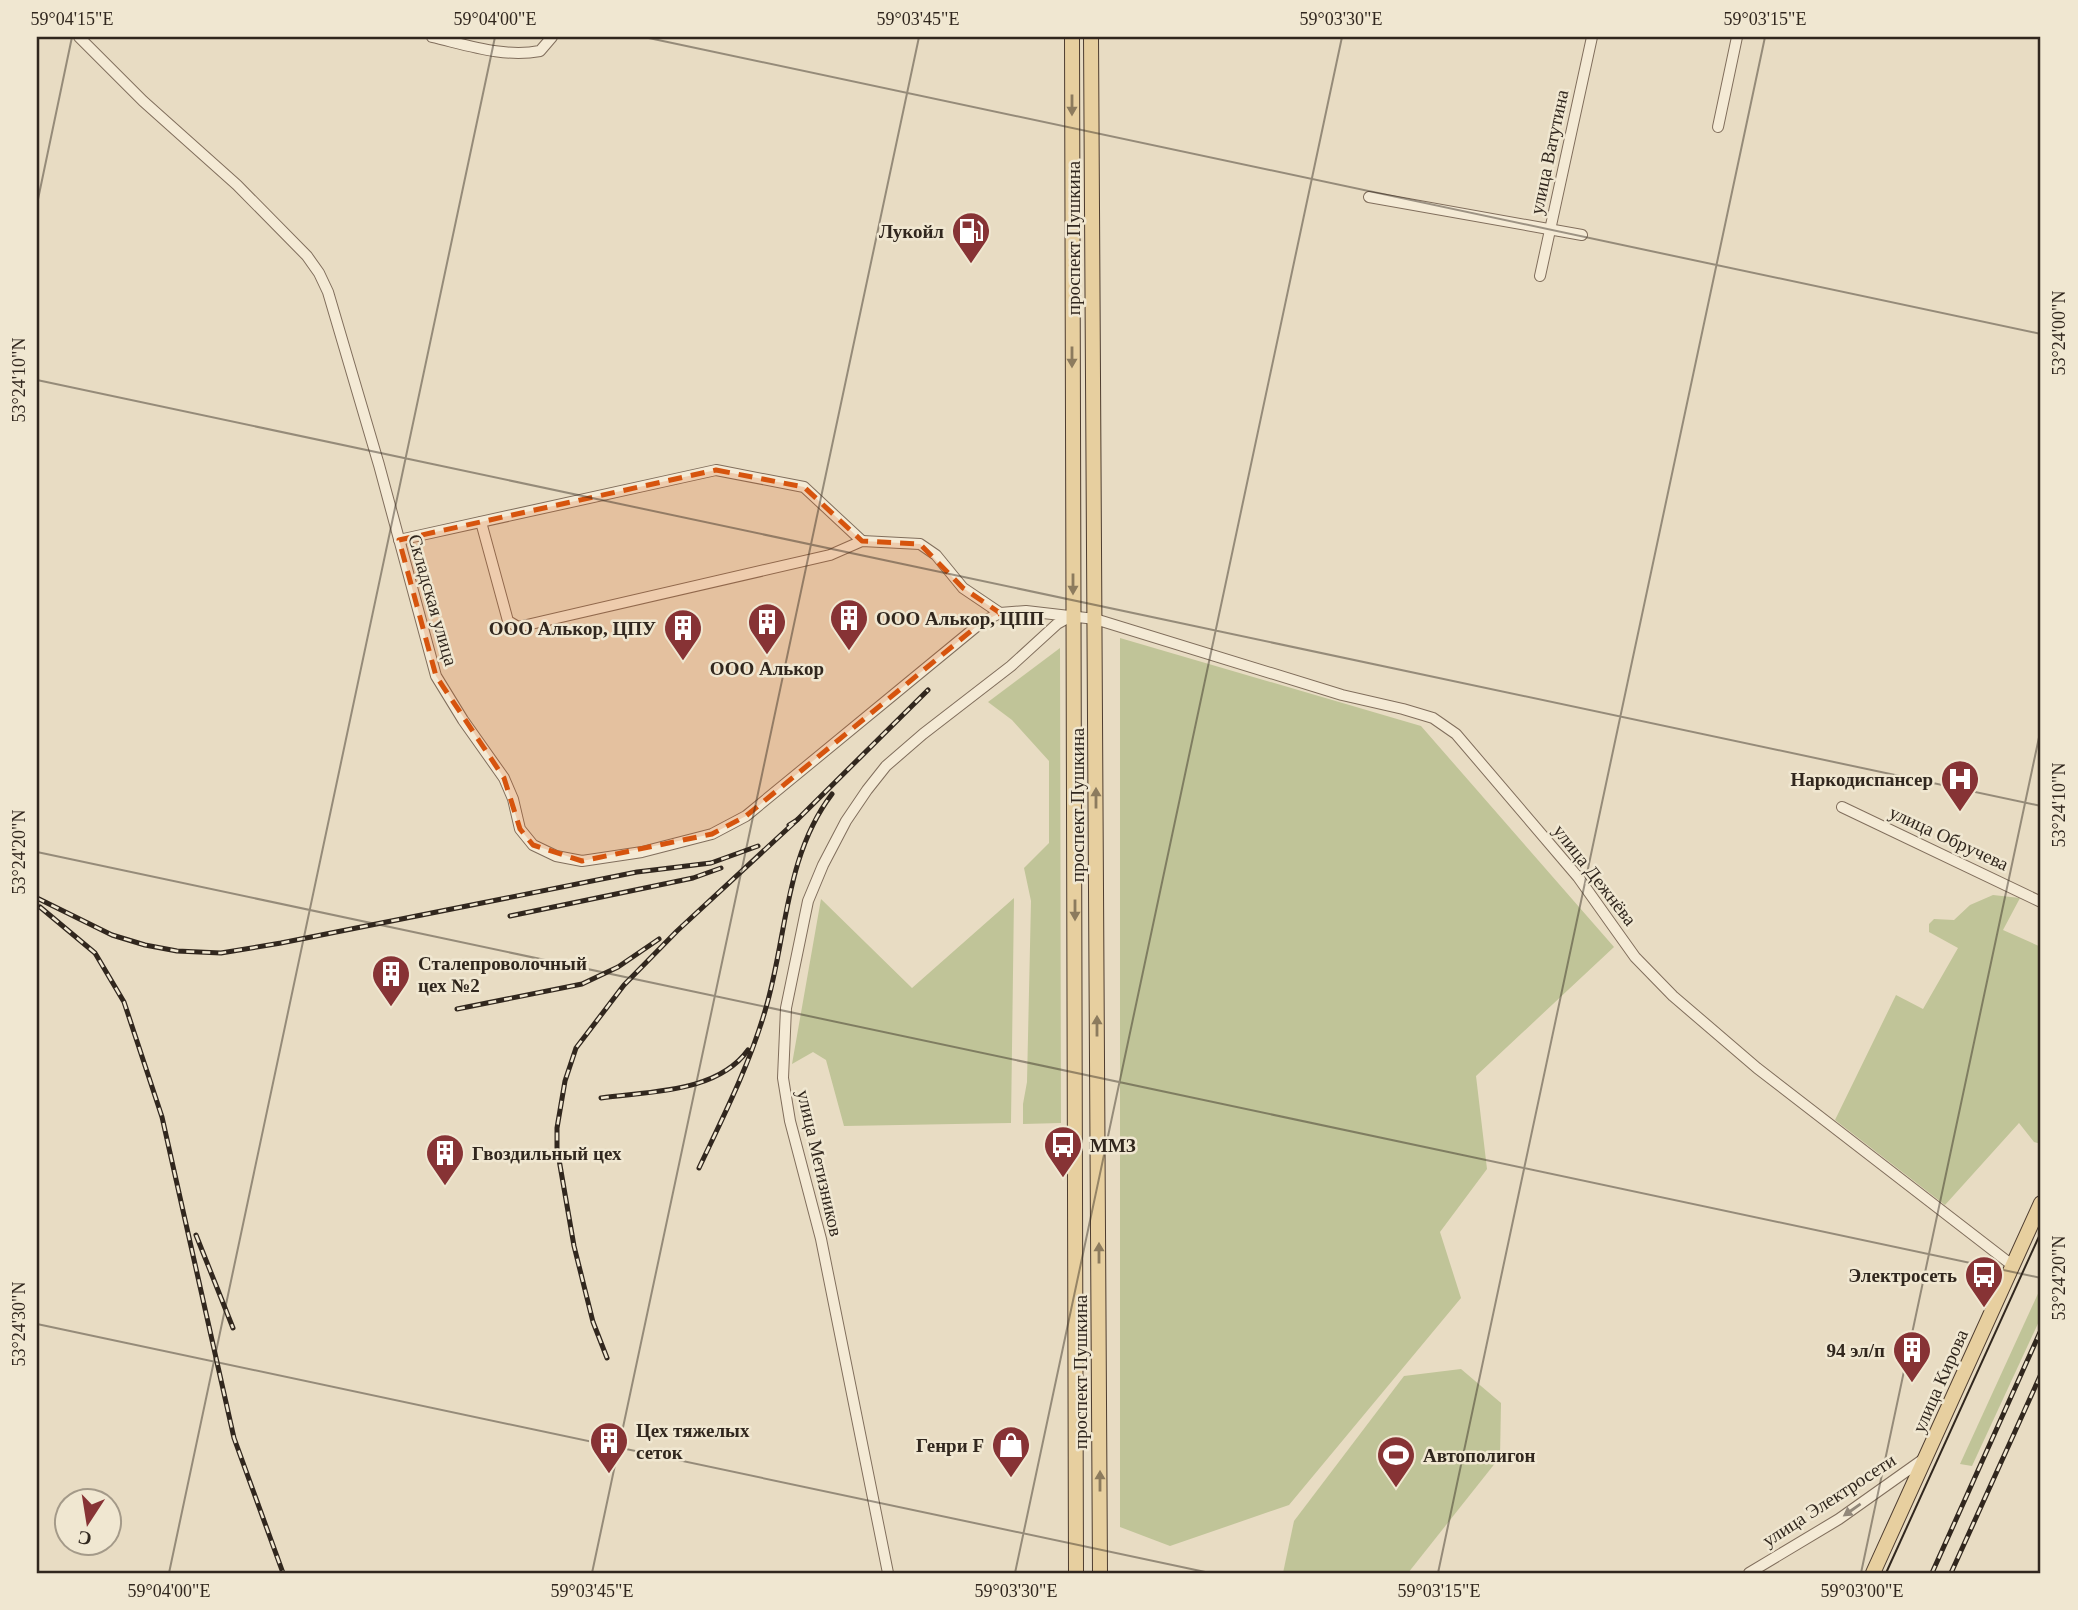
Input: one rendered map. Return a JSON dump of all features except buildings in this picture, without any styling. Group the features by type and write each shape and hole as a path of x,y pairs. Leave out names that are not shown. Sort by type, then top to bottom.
{"main road":[{"name":"проспект Пушкина","path":"1072,37 1076,1573"},
{"name":"проспект Пушкина","path":"1091,37 1100,1573"},
{"name":"улица Кирова","path":"1872,1573 2041,1203"},
{"path":"1076,1525 1100,1525"}],"street":[{"path":"432,37 502,53 526,54 540,51 551,37"},
{"name":"улица Ватутина","path":"1540,275 1592,37"},
{"path":"1718,127 1737,37"},
{"name":"Складская улица","path":"82,38 143,101 237,185 307,256 319,273 332,306 436,676 504,778 513,799 520,829 534,845 556,856 582,861 642,852 712,834 746,816 982,622 1000,614 1026,611 1073,615"},
{"path":"1369,197 1582,235"},
{"path":"399,540 716,470 804,487 862,541"},
{"path":"481,522 508,621 518,627 831,555 862,541 920,544 936,555 963,588 1000,614"},
{"name":"улица Дежнёва","path":"1073,615 1095,619 1342,695 1433,718 1456,734 1578,877 1634,957 1672,996 1757,1068 2012,1265"},
{"name":"улица Метизников","path":"888,1573 821,1239 790,1121 783,1078 789,995 808,901 835,843 867,790 886,766 923,734 1011,666 1057,624 1073,615"},
{"name":"улица Обручева","path":"1842,807 2041,902"},
{"name":"улица Электросети","path":"1749,1573 1839,1519 1927,1456"}],"highlighted area":[{"path":"716,470 804,487 862,541 920,544 963,588 1000,613 982,622 746,816 712,834 582,861 533,845 520,829 504,778 436,676 399,540"}],"green space":[{"path":"1120,638 1421,726 1614,947 1476,1076 1487,1169 1440,1232 1461,1298 1289,1505 1170,1546 1120,1527"},
{"path":"1060,648 1061,1123 1023,1124 1027,1082 1031,901 1024,868 1049,843 1049,761 1012,720 988,702"},
{"path":"1993,895 2020,898 2003,930 2041,947 2041,1144 2034,1142 2019,1123 1945,1205 1835,1120 1896,995 1923,1009 1958,948 1929,932 1929,924 1934,919 1954,920 1970,905"},
{"path":"1014,898 1011,1123 844,1126 826,1060 813,1052 792,1064 821,899 912,988"},
{"path":"2041,1287 2041,1317 1972,1466 1960,1464"},
{"name":"Автополигон","path":"1461,1369 1501,1403 1500,1457 1408,1573 1283,1573 1294,1521 1404,1376"}],"tram line":[{"path":"1886,1573 2041,1232"}],"railway":[{"path":"789,825 928,690"},
{"path":"699,1168 759,1031 804,844 816,818 832,794"},
{"path":"607,1358 593,1322 574,1246 557,1148 557,1128 565,1081 576,1048 624,985 677,931 797,820"},
{"path":"37,898 112,935 145,945 177,951 221,953 637,872 711,863 758,846"},
{"path":"510,916 693,878 721,868"},
{"path":"40,907 95,953 124,1002 162,1117 234,1438 283,1573"},
{"path":"457,1009 582,984 618,967 659,939"},
{"path":"601,1098 681,1088 701,1082 719,1075 735,1064 748,1050"},
{"path":"196,1235 233,1328"},
{"path":"1932,1573 2041,1330"},
{"path":"1951,1573 2041,1374"}],"place":[{"name":"Лукойл","path":"971,265"},
{"name":"ООО Алькор, ЦПП","path":"849,652"},
{"name":"ООО Алькор","path":"767,656"},
{"name":"ООО Алькор, ЦПУ","path":"683,662"},
{"name":"Наркодиспансер","path":"1960,813"},
{"name":"Сталепроволочный цех №2","path":"391,1008"},
{"name":"ММЗ","path":"1063,1179"},
{"name":"Гвоздильный цех","path":"445,1187"},
{"name":"Электросеть","path":"1984,1309"},
{"name":"94 эл/п","path":"1912,1384"},
{"name":"Цех тяжелых сеток","path":"609,1475"},
{"name":"Генри F","path":"1011,1479"},
{"name":"Автополигон","path":"1396,1489"}]}
